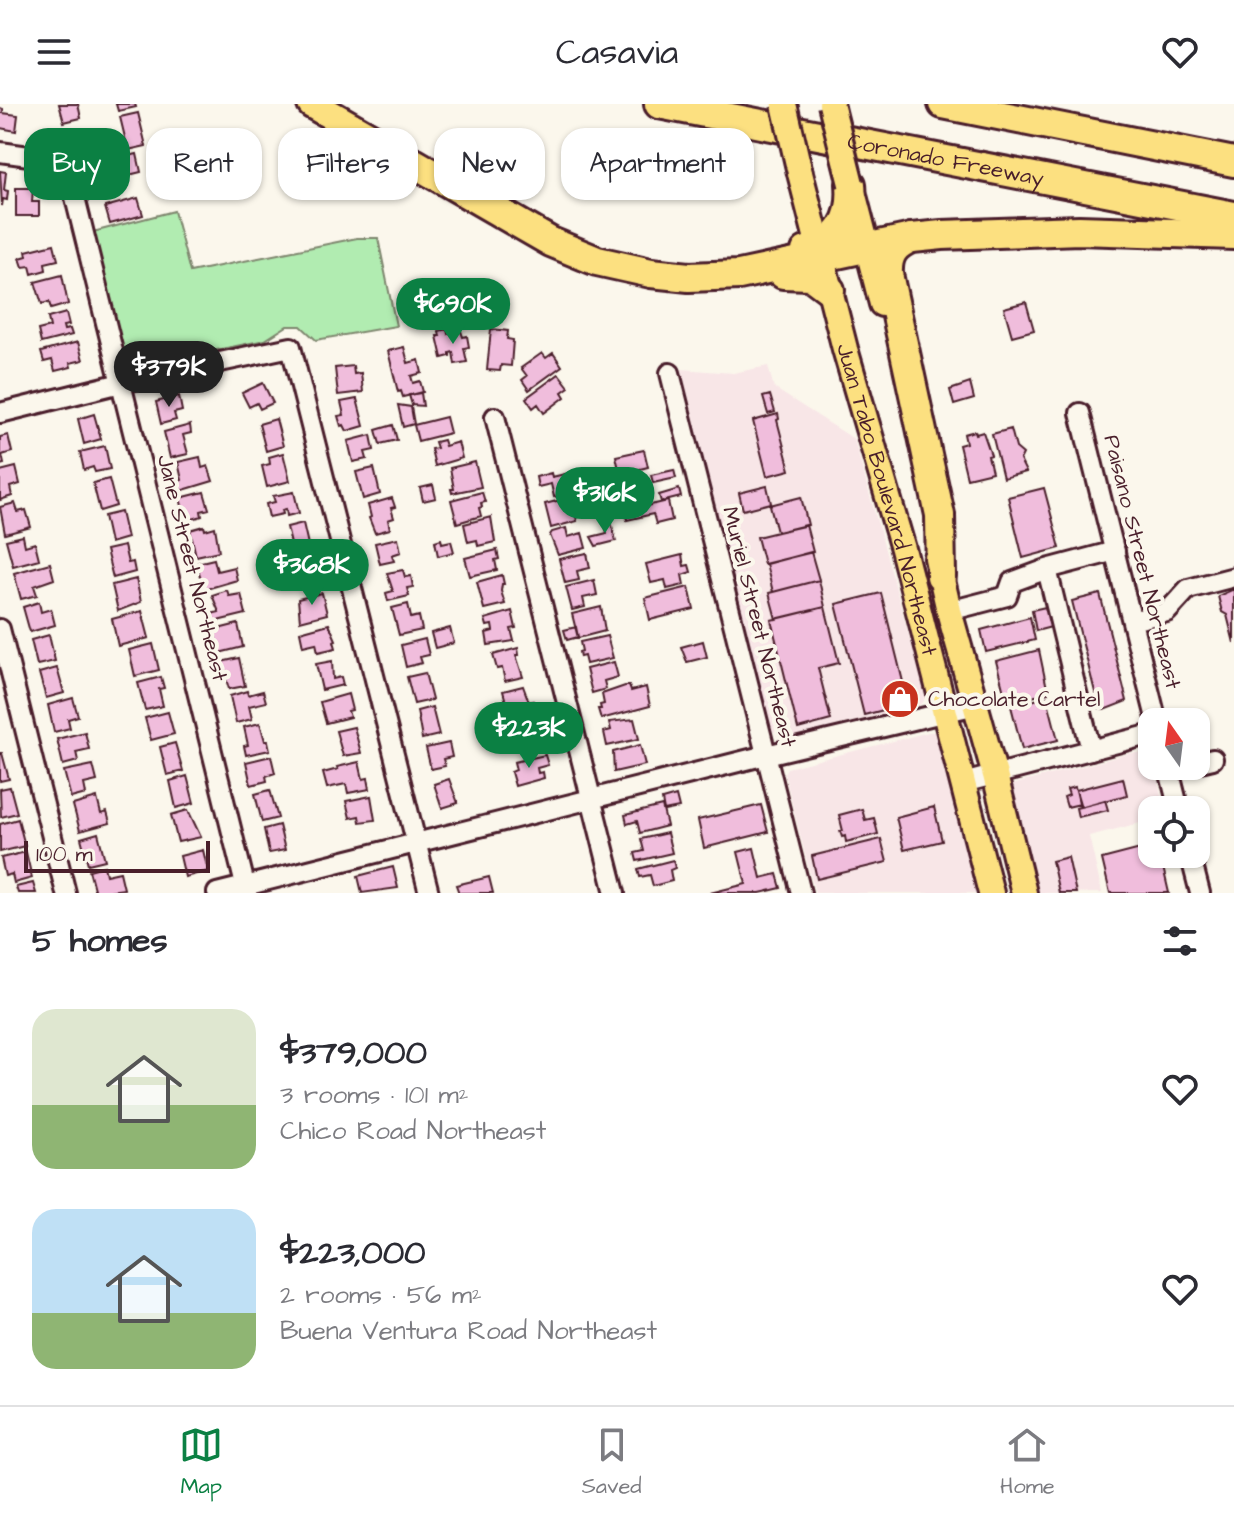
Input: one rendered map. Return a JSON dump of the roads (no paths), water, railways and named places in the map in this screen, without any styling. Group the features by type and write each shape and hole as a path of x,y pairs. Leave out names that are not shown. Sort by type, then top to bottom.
{"highway":[{"path":"312,104 539,236 582,255 638,271 703,277 752,274 821,253 912,238 1079,230 1234,235"},
{"name":"Coronado Freeway","path":"659,104 1234,216"},
{"path":"943,104 1234,162"},
{"path":"821,253 847,223 852,204 851,184"},
{"path":"912,238 897,245 891,253 888,274 940,515 941,576"},
{"path":"582,255 592,266 652,281 716,284 799,272 816,277 830,290"}],"main road":[{"name":"Juan Tabo Boulevard Northeast","path":"784,104 830,290 903,549 991,893"},
{"name":"Juan Tabo Boulevard Northeast","path":"831,104 886,321 949,611 1024,893"}],"street":[{"name":"Jane Street Northeast","path":"0,152 66,161 246,889"},
{"path":"0,413 121,383 291,347 429,893"},
{"name":"Muriel Street Northeast","path":"670,373 801,893"},
{"name":"Paisano Street Northeast","path":"1080,413 1154,708"},
{"path":"495,417 615,893"},
{"path":"949,611 1007,596 1012,582 1047,569 1115,551"},
{"path":"1047,569 1091,750"},
{"path":"1132,621 1167,612 1188,589 1234,577"},
{"path":"0,629 66,893"},
{"path":"217,893 246,889 417,842 976,705"},
{"path":"963,783 1138,738"},
{"path":"1194,868 1200,893"}],"place":[{"name":"Chocolate Cartel","path":"900,699"}]}
